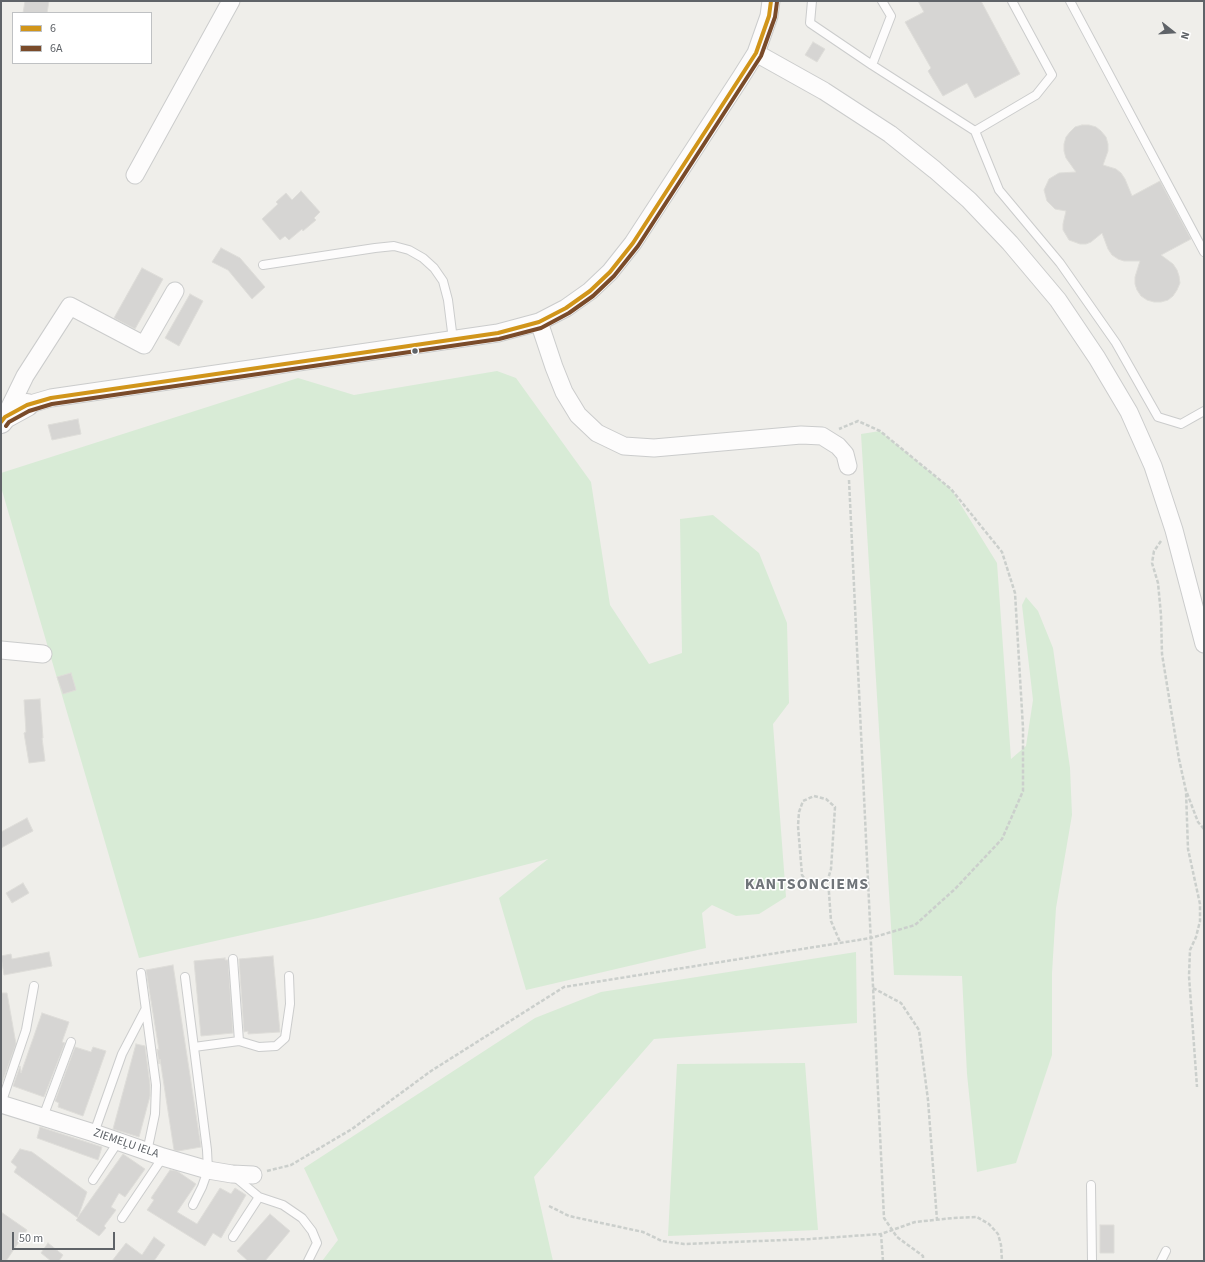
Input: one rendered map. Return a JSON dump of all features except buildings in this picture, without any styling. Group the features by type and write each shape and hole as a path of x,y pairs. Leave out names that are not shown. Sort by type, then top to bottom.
{"street":[{"path":"135,175 231,1"},
{"path":"3,419 27,405 51,398 498,333 539,322 566,308 590,291 610,272 633,243 756,53 769,16 770,1"},
{"path":"756,53 824,91 890,134 935,170 969,200 1010,243 1058,300 1097,358 1129,412 1153,466 1174,530 1204,644"},
{"path":"3,419 25,376 70,306 144,345 175,291"},
{"path":"539,322 564,392 578,415 597,433 624,446 654,448 801,435 822,436 838,446 845,454 848,466"},
{"path":"1,650 43,654"},
{"name":"ZIEMEĻU IELA","path":"1,1104 94,1133 147,1152 208,1170 232,1174 253,1175"}],"lane":[{"path":"812,1 810,23 975,131 999,190 1060,263 1116,343 1158,417 1181,424 1204,411"},
{"path":"872,65 891,16 882,1"},
{"path":"975,131 1036,95 1052,75 1012,1"},
{"path":"1070,1 1204,252"},
{"path":"263,265 394,246 409,250 423,258 434,268 443,281 448,300 454,340"},
{"path":"233,959 239,1041"},
{"path":"141,973 156,1085 155,1114 147,1152"},
{"path":"194,1047 239,1041 259,1047 276,1046 286,1038 290,1004 289,976"},
{"path":"185,978 207,1150 208,1170 193,1205"},
{"path":"1,1104 26,1030 34,986"},
{"path":"94,1133 122,1054 145,1010"},
{"path":"43,1117 71,1042"},
{"path":"92,1180 118,1142"},
{"path":"122,1218 163,1157"},
{"path":"232,1174 259,1197 283,1205 302,1218 312,1231 316,1242 308,1261"},
{"path":"1091,1185 1092,1261"},
{"path":"233,1237 259,1197"},
{"path":"1160,1261 1166,1251"}],"path":[{"path":"253,1175 291,1165 352,1129 431,1070 564,987 871,938 915,925 955,889 1002,839 1023,791 1023,728 1015,593 1002,552 951,489 880,431 858,421 822,436"},
{"path":"848,466 884,1218 897,1237 923,1256 923,1261"},
{"path":"1174,530 1161,541 1154,551 1152,563 1158,583 1162,654 1179,759 1186,791 1198,822 1204,829"},
{"path":"1186,791 1188,849 1200,904 1200,921 1196,937 1190,950 1189,976 1197,1087"},
{"path":"828,879 822,884 815,885 807,882 802,875 798,826 799,812 803,801 814,796 826,799 835,807 831,869 828,879 831,921 840,942"},
{"path":"873,988 901,1003 919,1030 928,1100 937,1220"},
{"path":"549,1206 569,1216 643,1232 662,1241 684,1244 810,1239 881,1234 915,1222 977,1217 989,1224 998,1234 1001,1245 1002,1261"},
{"path":"881,1234 883,1261"}],"green space":[{"path":"497,371 516,378 591,482 610,605 649,664 682,653 680,519 713,515 759,553 787,623 789,703 773,724 786,897 759,914 736,916 712,905 702,913 706,948 526,990 499,898 548,859 318,918 139,958 1,487 1,473 298,378 354,395"},
{"path":"880,431 951,489 997,563 1011,759 1026,746 1033,700 1022,605 1026,597 1038,611 1053,648 1070,768 1072,815 1056,908 1052,973 1052,1055 1016,1163 977,1172 967,1074 962,976 894,975 861,434"},
{"path":"856,952 857,1023 654,1039 534,1177 553,1261 322,1261 338,1240 304,1168 535,1018 601,992"},
{"path":"805,1063 818,1230 668,1236 677,1064"}],"transit line":[{"name":"6","path":"1,422 5,417 27,405 51,398 498,333 539,322 566,308 590,291 610,272 633,243 756,53 769,16 771,1"},
{"name":"6A","path":"6,426 9,422 29,411 52,404 499,339 541,328 569,313 593,296 614,276 638,246 761,56 775,17 777,2"}],"district":[{"name":"KANTSONCIEMS","path":"807,885"}]}
